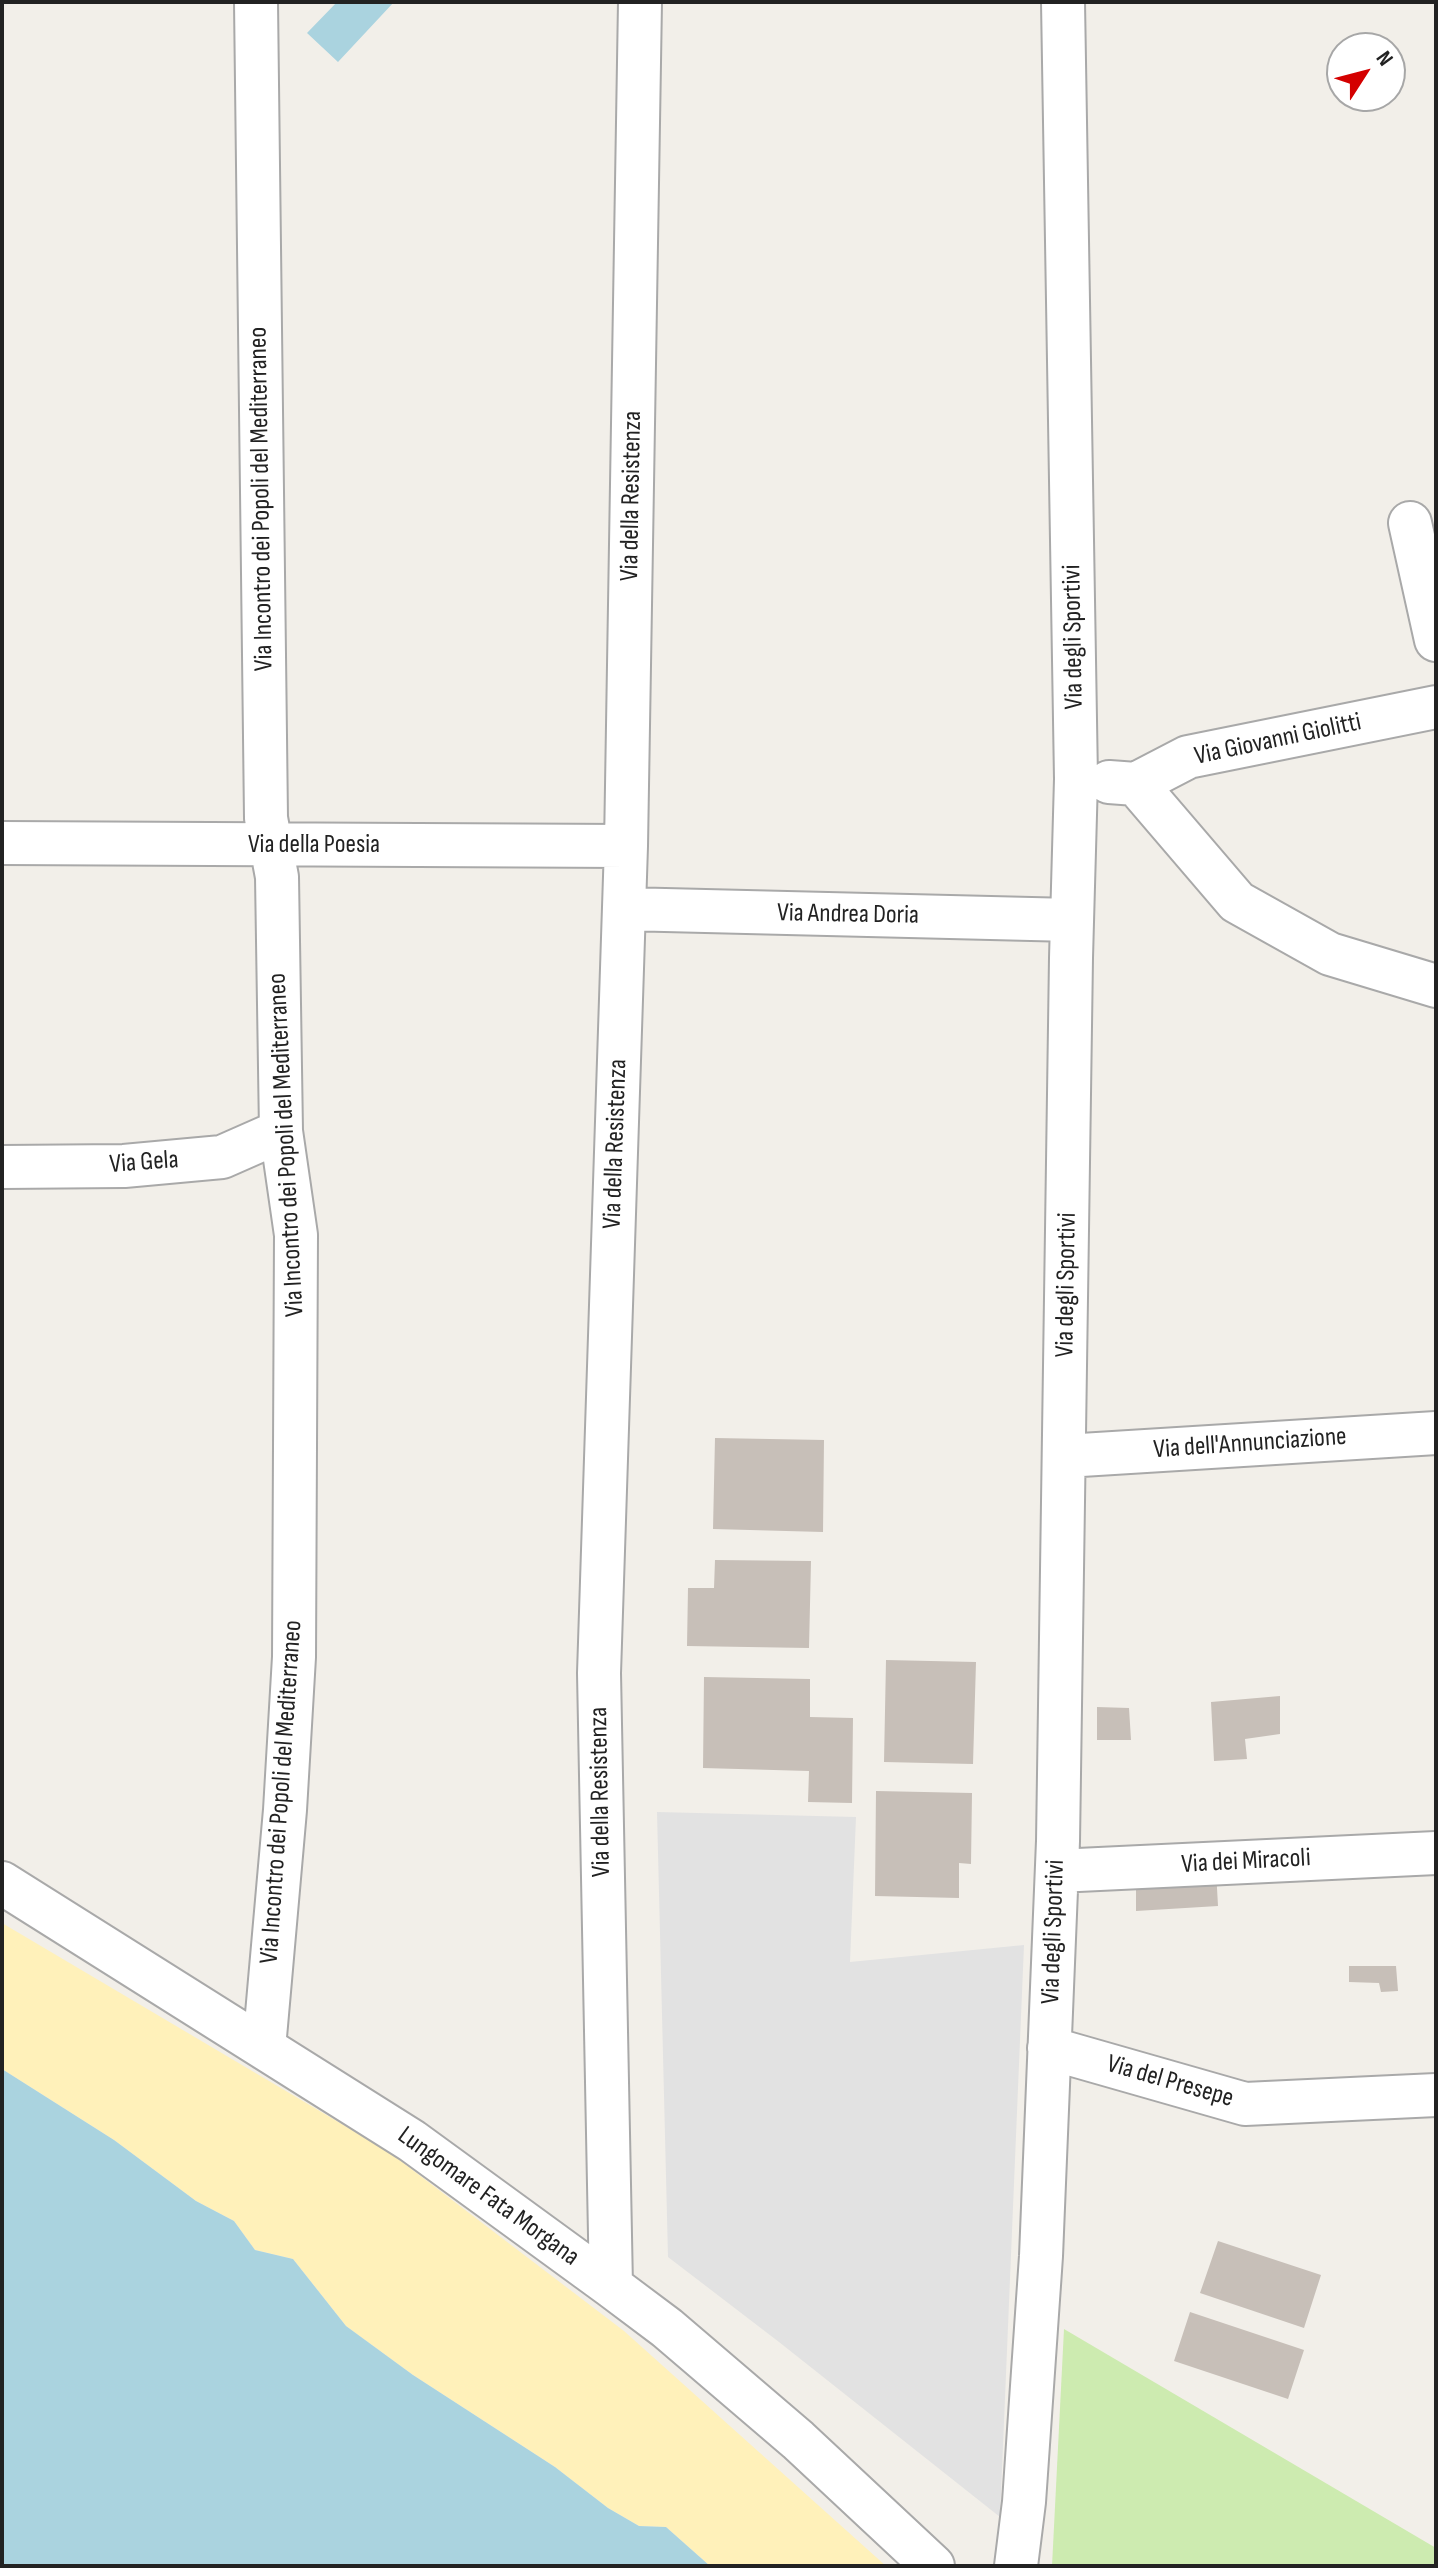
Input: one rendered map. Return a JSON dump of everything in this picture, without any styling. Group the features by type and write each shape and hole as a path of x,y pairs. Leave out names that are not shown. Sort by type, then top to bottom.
{"street":[{"name":"Via Incontro dei Popoli del Mediterraneo","path":"256,2 266,818 277,877 281,1131 296,1235 294,1657 285,1810 264,2048"},
{"name":"Via della Resistenza","path":"611,2286 599,1673 626,846 640,2"},
{"name":"Via degli Sportivi","path":"1016,2566 1024,2502 1041,2256 1057,1871 1065,1456 1076,779 1063,2"},
{"path":"1410,523 1436,640"},
{"name":"Via Giovanni Giolitti","path":"1136,784 1188,757 1436,707"},
{"path":"1076,779 1136,784 1237,902 1330,954 1436,986"},
{"name":"Via della Poesia","path":"2,843 626,846"},
{"name":"Via Andrea Doria","path":"624,909 1072,920"},
{"name":"Via Gela","path":"2,1167 124,1166 222,1157 281,1131"},
{"name":"Via dell'Annunciazione","path":"1065,1456 1436,1433"},
{"name":"Via dei Miracoli","path":"1057,1871 1436,1853"},
{"name":"Lungomare Fata Morgana","path":"2,1883 412,2141 611,2286 667,2328 798,2440 933,2566"},
{"name":"Via del Presepe","path":"1049,2048 1245,2104 1436,2095"}],"green space":[{"path":"1064,2329 1436,2548 1436,2566 1052,2566"}],"sand":[{"path":"2,1923 389,2152 624,2331 886,2566 710,2566 666,2527 639,2526 608,2508 555,2467 413,2375 346,2326 293,2259 255,2250 234,2221 196,2201 114,2140 2,2069"}],"shaded area":[{"path":"657,1812 856,1817 850,1962 1024,1945 1000,2517 668,2257"}],"water":[{"path":"337,2 394,2 338,62 307,33"},
{"path":"2,2069 114,2140 196,2201 234,2221 255,2250 293,2259 346,2326 413,2375 555,2467 608,2508 639,2526 666,2527 710,2566 2,2566"}],"building":[{"path":"715,1438 824,1440 823,1532 713,1529"},
{"path":"715,1560 811,1561 809,1648 687,1646 688,1588 714,1588"},
{"path":"886,1660 976,1662 973,1764 884,1762"},
{"path":"704,1677 810,1679 810,1717 853,1718 852,1803 808,1802 809,1771 703,1768"},
{"path":"1280,1696 1280,1734 1245,1739 1247,1759 1214,1761 1211,1702"},
{"path":"1097,1707 1129,1708 1131,1740 1097,1740"},
{"path":"876,1791 972,1793 971,1864 959,1863 959,1898 875,1896"},
{"path":"1216,1870 1218,1906 1136,1911 1136,1874"},
{"path":"1349,1966 1396,1966 1398,1991 1381,1992 1379,1983 1349,1982"},
{"path":"1218,2241 1321,2275 1304,2328 1200,2293"},
{"path":"1190,2312 1304,2350 1288,2399 1174,2361"}]}
